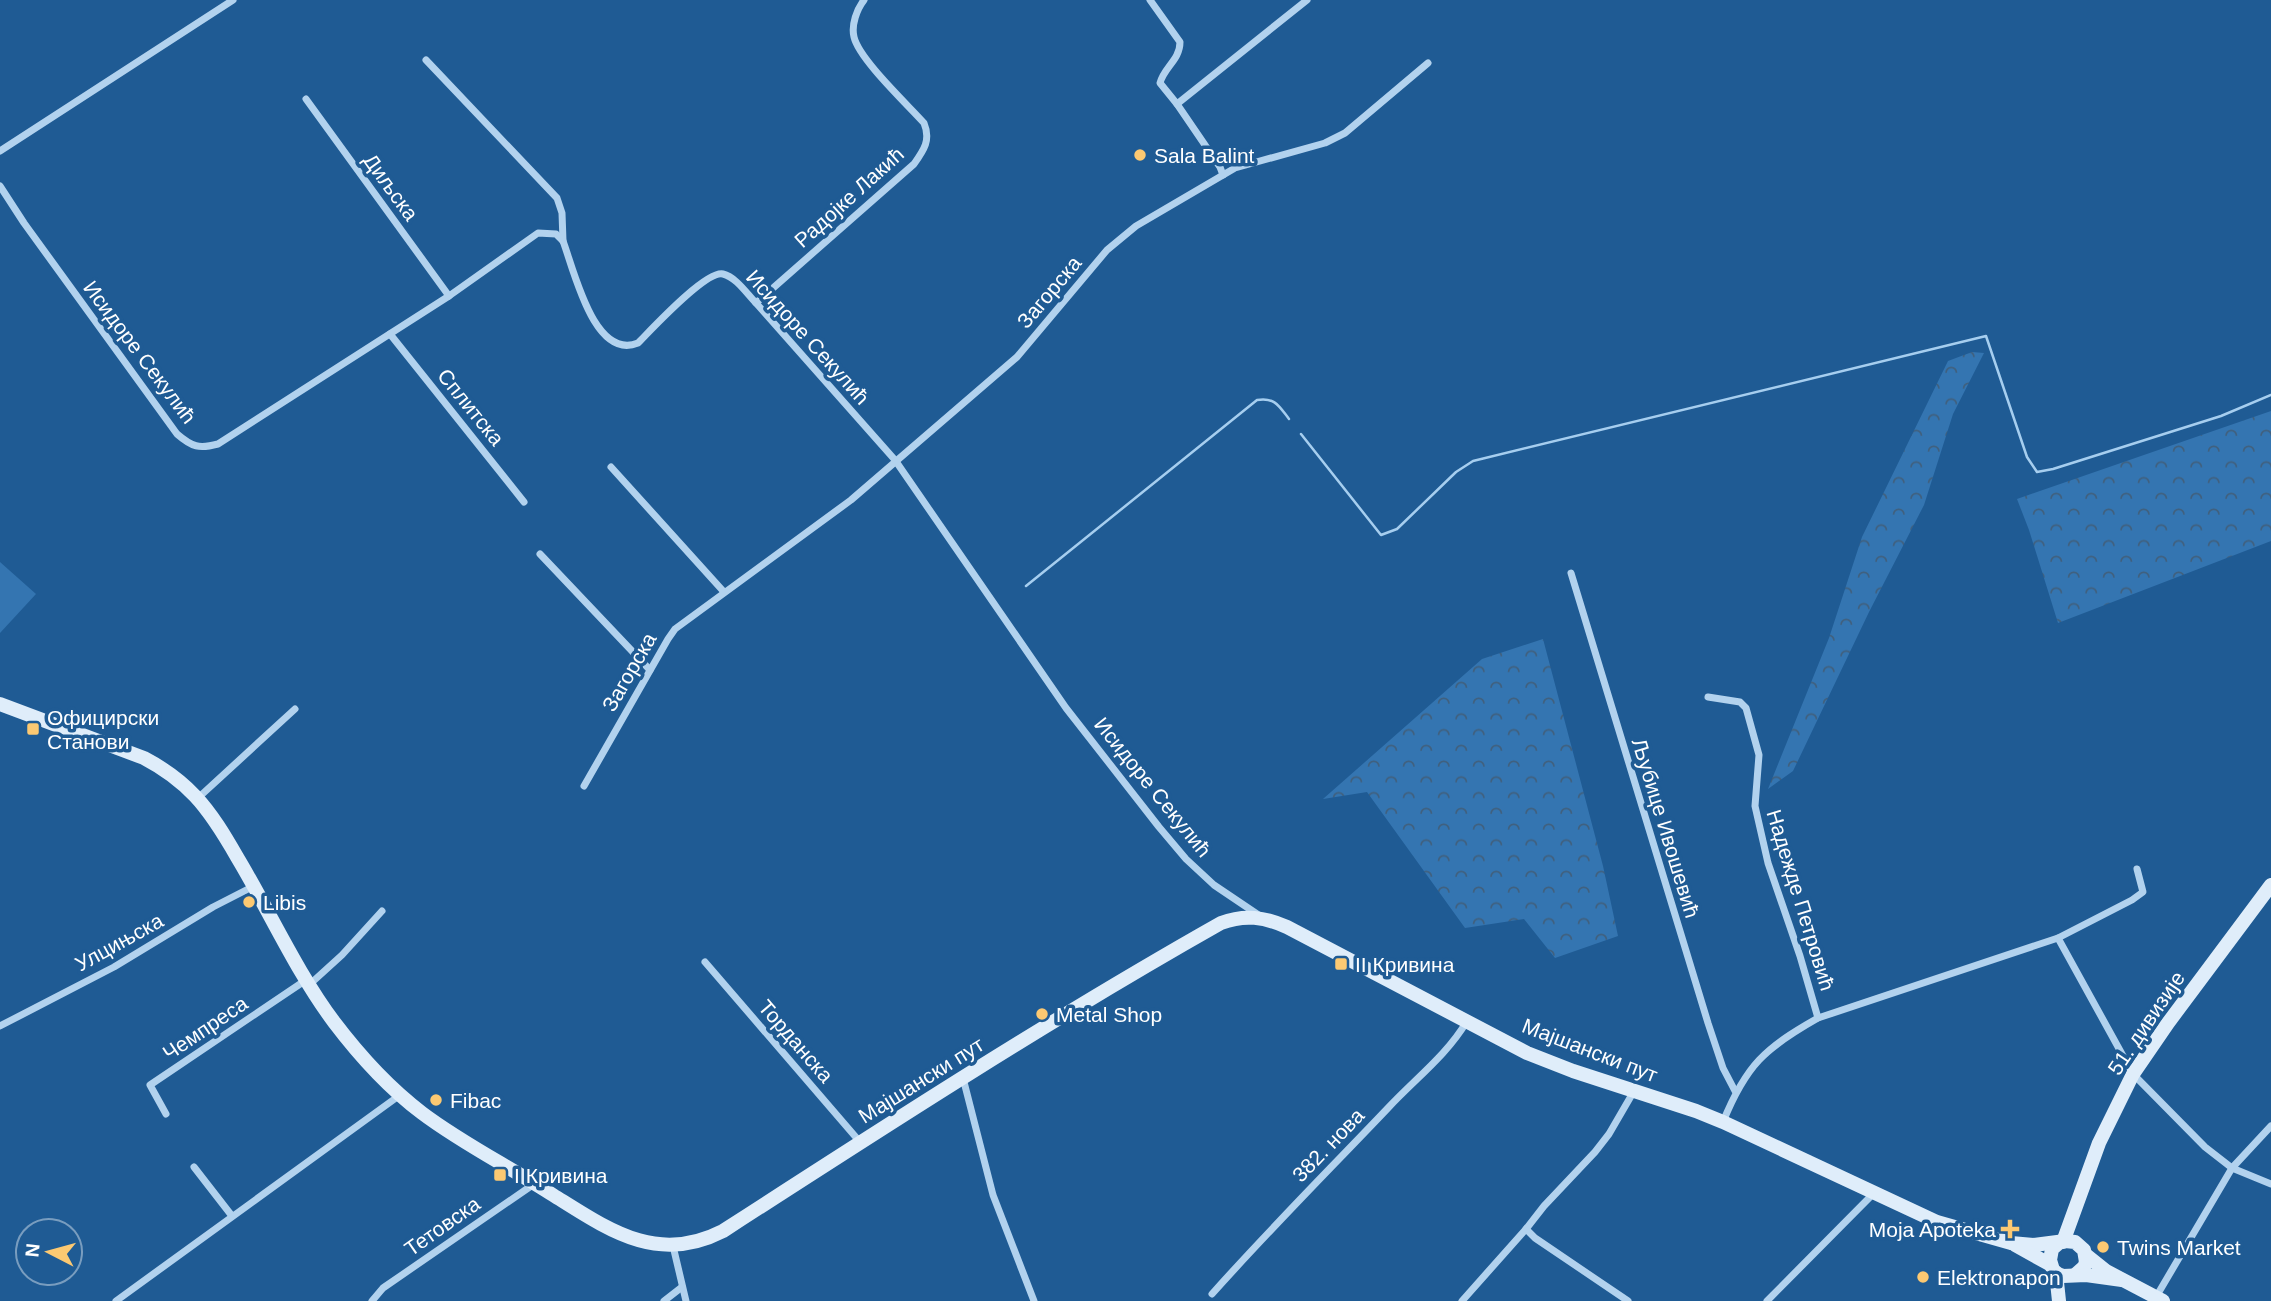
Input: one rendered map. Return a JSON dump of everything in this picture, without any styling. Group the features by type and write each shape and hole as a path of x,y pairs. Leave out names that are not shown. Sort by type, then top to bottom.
{"street":[{"path":"0,151 233,0"},
{"name":"Радојке Лакић","path":"756,303 914,164 927,142 928,132 924,123 869,62 854,37 856,16 864,0"},
{"path":"1150,0 1180,42 1178,56 1163,74 1160,83 1177,104 1223,175"},
{"path":"1177,104 1307,0"},
{"path":"426,60 557,198 562,212 564,241"},
{"name":"Загорска","path":"584,786 676,629 850,500 1017,357 1118,239 1235,168 1325,143 1345,133 1428,63"},
{"name":"Диљска","path":"306,99 449,296"},
{"name":"Исидоре Секулић","path":"0,186 88,313 177,433 190,445 200,448 218,444 449,296 538,233 556,234 564,241 587,307 602,333 618,345 628,347 638,343 689,293 717,274 732,278 895,460 1066,708 1159,827 1186,859 1214,885 1264,918"},
{"name":"Сплитска","path":"390,334 524,502"},
{"path":"611,467 724,592"},
{"path":"540,554 650,670"},
{"name":"Љубице Ивошевић","path":"1571,573 1708,1023 1723,1068 1735,1091"},
{"name":"Надежде Петровић","path":"1708,698 1740,702 1746,708 1759,755 1755,806 1768,863 1818,1018"},
{"name":"Мајшански пут","path":"0,704 144,758 169,773 198,798 227,841 308,983 334,1021 368,1063 400,1095 433,1121 593,1220 640,1242 673,1246 708,1239 723,1231 1120,980 1221,923 1242,917 1264,918 1287,927 1527,1053 1723,1122 1937,1222 2011,1242 2034,1245 2061,1242"},
{"path":"198,798 295,709"},
{"name":"Надежде Петровић","path":"1723,1122 1735,1091 1762,1055 1793,1032 1818,1018 2058,938 2144,892 2137,869"},
{"name":"51. дивизије","path":"2061,1242 2080,1199 2099,1143 2133,1074 2271,885"},
{"name":"Улцињска","path":"0,1026 114,967 213,907 254,886"},
{"path":"308,983 342,955 382,911"},
{"path":"2058,938 2133,1074 2205,1147 2232,1168 2271,1184"},
{"name":"Торданска","path":"705,962 860,1143"},
{"name":"Чемпреса","path":"166,1114 150,1085 308,983"},
{"name":"382. нова","path":"1212,1294 1276,1223 1402,1093 1433,1065 1457,1038 1468,1020"},
{"path":"962,1079 993,1195 1034,1301"},
{"path":"1462,1301 1595,1152 1635,1090"},
{"path":"116,1301 400,1095"},
{"path":"2059,1301 2050,1254 2061,1242 2075,1242 2085,1253 2122,1280 2160,1299 2232,1168 2271,1126"},
{"path":"194,1167 232,1216"},
{"name":"Тетовска","path":"372,1301 383,1288 535,1183"},
{"path":"1766,1301 1873,1194"},
{"name":"51. дивизије","path":"2080,1199 2079,1228 2085,1253"},
{"path":"1526,1230 1624,1300"},
{"name":"Мајшански пут","path":"2011,1242 2052,1267"},
{"path":"673,1246 686,1301"},
{"path":"2065,1301 2074,1276 2084,1267 2085,1253"},
{"path":"2052,1267 2063,1276 2122,1280"},
{"path":"664,1301 682,1287"}],"green space":[{"path":"1972,352 1984,353 1953,414 1924,505 1793,771 1768,789 1829,638 1862,537 1948,361"},
{"path":"2271,411 2271,541 2058,623 2017,499"},
{"path":"0,562 36,594 0,633"},
{"path":"1543,639 1603,866 1618,936 1555,958 1524,919 1465,928 1367,792 1323,799 1482,659"}],"waterway":[{"path":"1301,434 1381,535 1397,529 1456,472 1473,461 1986,336 2027,457 2037,472 2221,416 2271,395"},
{"path":"1026,586 1257,400 1272,401 1289,419"}],"place":[{"name":"Sala Balint","path":"1140,155"},
{"name":"Официрски Станови","path":"33,729"},
{"name":"Libis","path":"249,902"},
{"name":"II Кривина","path":"1341,964"},
{"name":"Metal Shop","path":"1042,1014"},
{"name":"Fibac","path":"436,1100"},
{"name":"I Кривина","path":"500,1175"},
{"name":"Moja Apoteka","path":"2010,1229"},
{"name":"Twins Market","path":"2103,1247"},
{"name":"Elektronapon","path":"1923,1277"}]}
